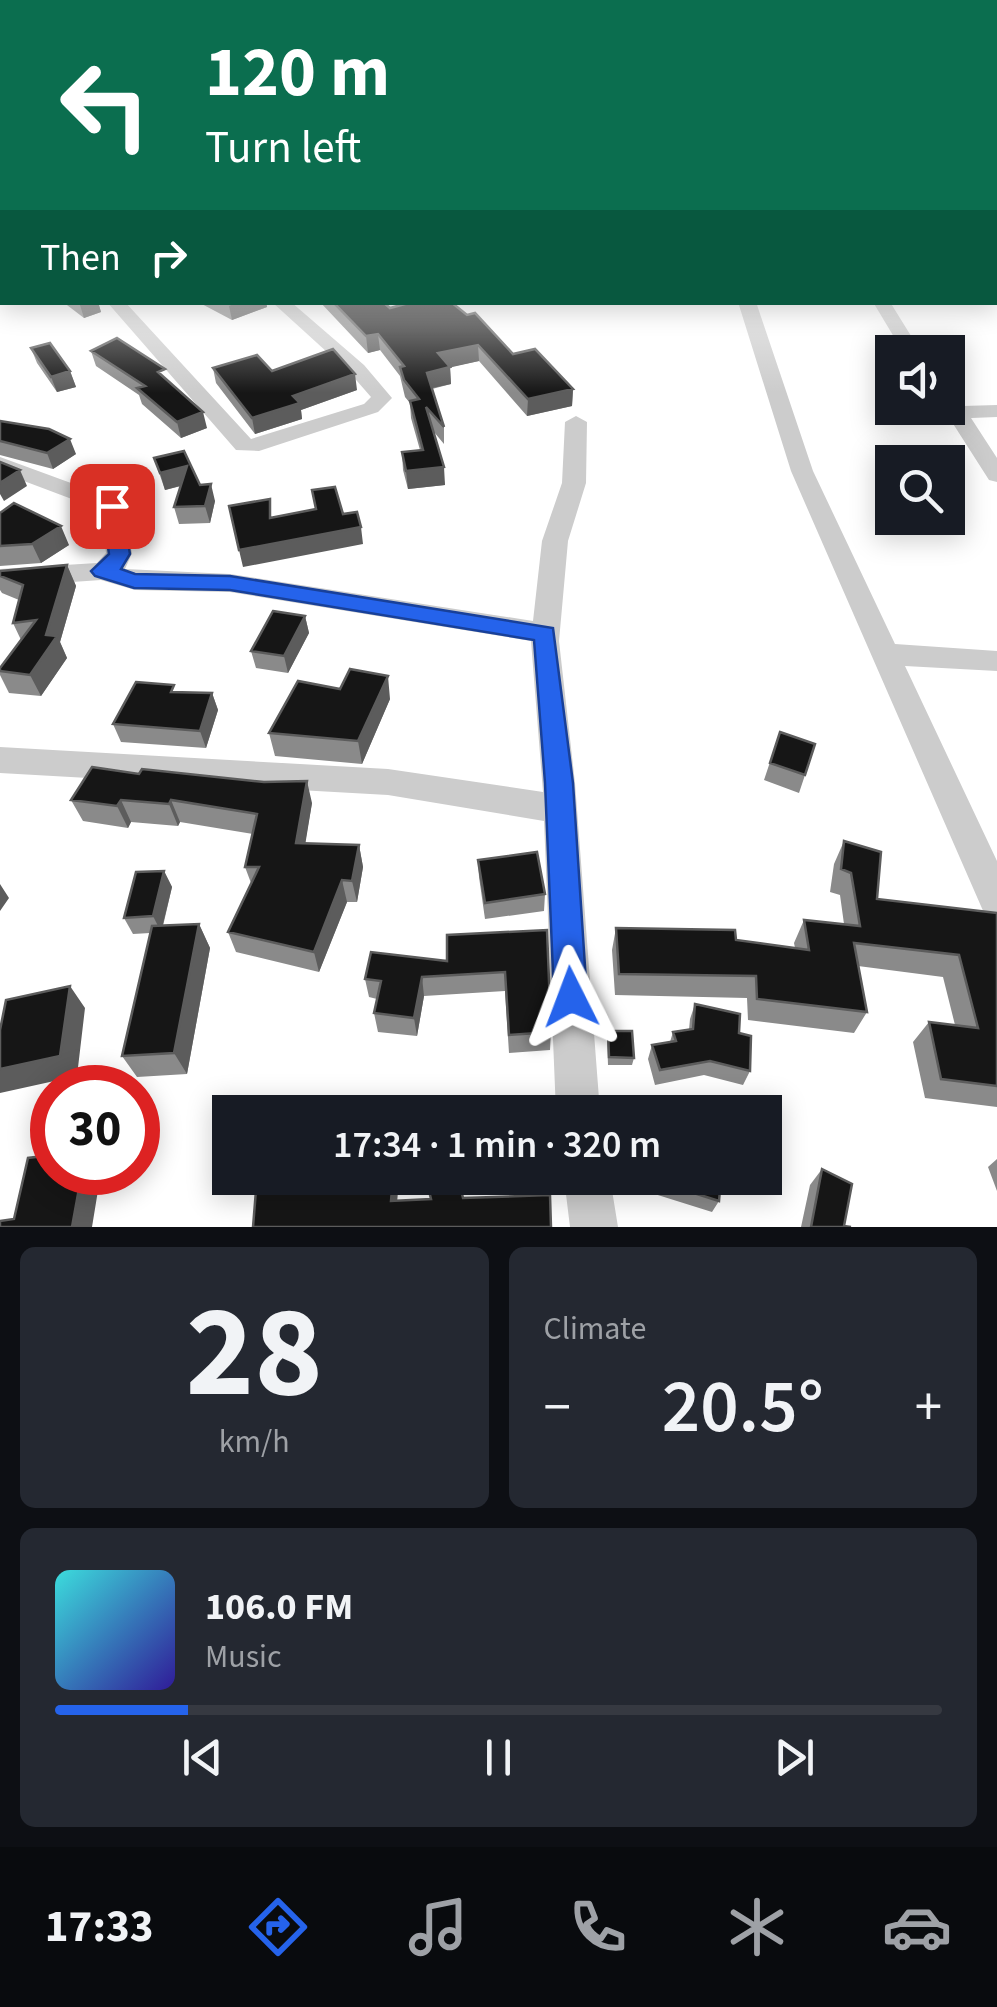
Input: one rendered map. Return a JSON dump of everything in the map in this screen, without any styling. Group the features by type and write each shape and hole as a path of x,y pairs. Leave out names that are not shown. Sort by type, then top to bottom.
{"street":[{"path":"118,305 244,445 251,446 371,408 382,398 357,368 284,305"},
{"path":"747,305 802,471 997,900"},
{"path":"883,305 901,335"},
{"path":"965,407 997,411"},
{"path":"576,422 574,484 555,541 545,633 577,1095"},
{"path":"964,425 997,475"},
{"path":"0,464 112,506 120,554 116,563 102,571"},
{"path":"0,578 102,571 134,581 230,583 545,633"},
{"path":"886,654 997,662"},
{"path":"0,760 388,782 560,809"},
{"path":"589,1195 594,1227"}],"building":[{"path":"336,305 455,305 467,315 475,313 513,354 535,349 573,389 528,399 478,345 438,353 450,367 427,373 444,427 426,407 444,467 406,471 402,452 423,450 410,401 419,399 404,380 400,367 404,366 378,334 366,336"},
{"path":"117,338 165,369 158,372 203,412 177,422 137,388 145,386 91,351"},
{"path":"50,343 70,371 51,377 31,348"},
{"path":"333,349 355,374 293,396 300,403 252,418 213,368 257,355 272,371"},
{"path":"0,421 49,429 70,439 47,453 0,441"},
{"path":"184,451 200,485 211,484 205,506 174,507 187,466 160,473 154,458"},
{"path":"0,462 20,470 0,483"},
{"path":"335,487 343,514 357,512 361,527 239,550 229,506 270,499 270,518 316,509 312,490"},
{"path":"14,503 61,526 32,544 0,546 0,513"},
{"path":"67,565 46,635 57,636 30,675 0,671 36,620 13,623 23,585 0,576 0,571"},
{"path":"273,611 305,616 284,656 251,651"},
{"path":"350,669 388,676 358,741 269,733 298,681 340,689"},
{"path":"136,682 174,685 171,692 212,693 200,731 113,724"},
{"path":"780,732 815,744 805,775 770,763"},
{"path":"92,767 139,774 142,769 264,782 307,781 296,843 359,845 352,881 342,880 314,952 228,932 259,867 245,867 257,814 171,800 169,804 121,800 117,806 71,800"},
{"path":"844,841 881,852 877,899 997,913 997,1086 941,1079 929,1022 978,1028 959,955 854,943 867,1012 757,999 756,976 619,974 616,928 735,930 736,940 809,950 804,920 860,926 851,873 841,869"},
{"path":"537,852 545,894 485,903 478,860"},
{"path":"164,871 153,916 124,918 136,872"},
{"path":"199,924 174,1053 122,1056 152,926"},
{"path":"547,930 551,1032 509,1035 505,972 422,977 414,1018 374,1013 381,981 365,979 371,952 447,961 447,935"},
{"path":"70,986 60,1056 0,1069 0,1030 6,1000"},
{"path":"695,1004 740,1014 739,1033 751,1036 750,1071 710,1061 660,1070 652,1045 676,1041 673,1032 693,1029"},
{"path":"608,1031 632,1031 634,1058 609,1057"},
{"path":"28,1158 30,1195 78,1195 72,1227 0,1227 0,1221 14,1219"},
{"path":"822,1169 852,1184 844,1226 851,1227 811,1227"},
{"path":"256,1195 392,1195 391,1201 431,1199 430,1195 550,1195 551,1227 253,1227"}],"route":[{"path":"112,506 120,554 116,563 102,571 134,581 230,583 545,633 559,783 571,997"}]}
